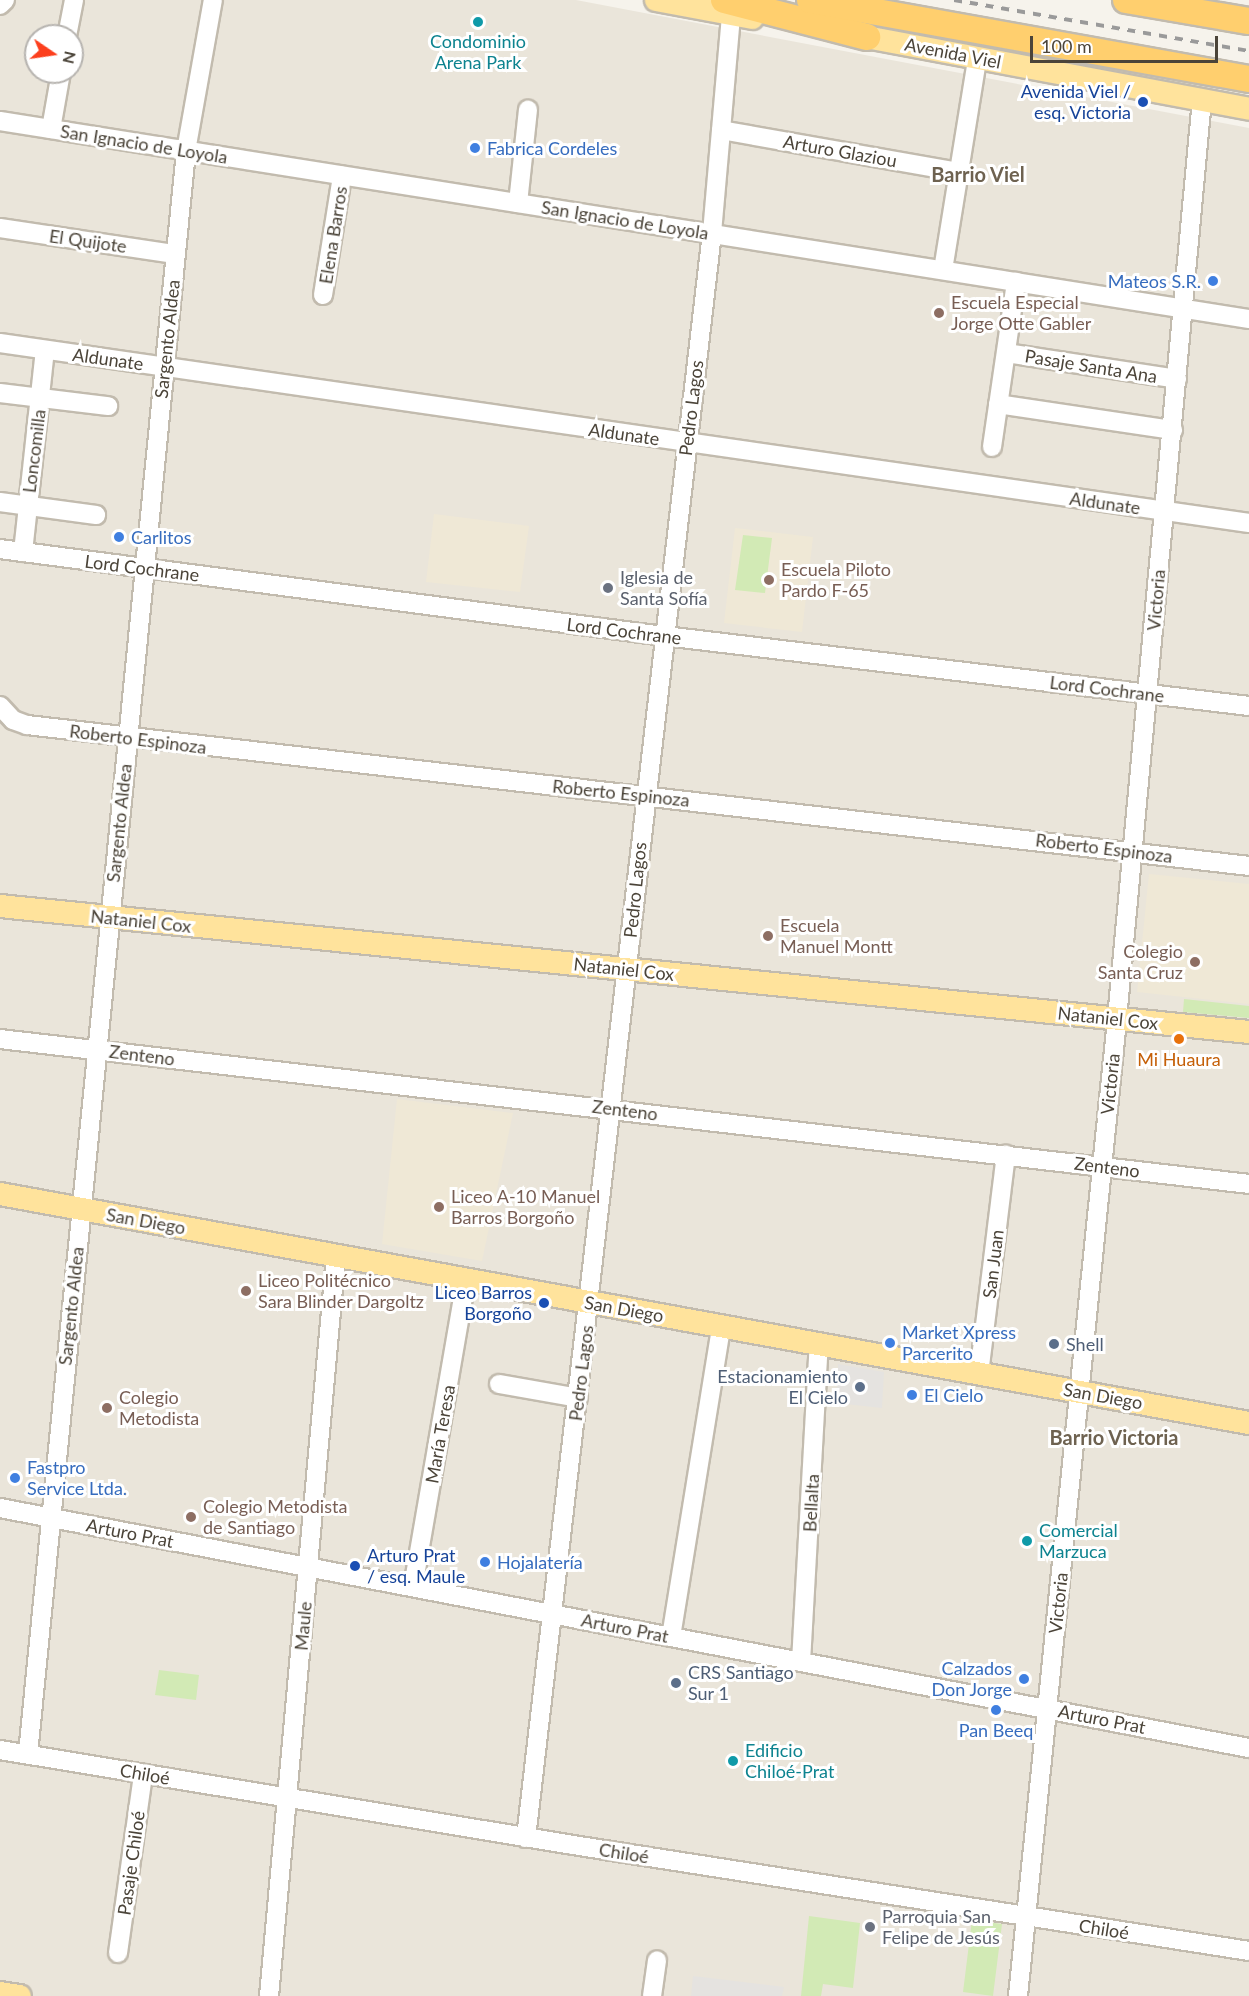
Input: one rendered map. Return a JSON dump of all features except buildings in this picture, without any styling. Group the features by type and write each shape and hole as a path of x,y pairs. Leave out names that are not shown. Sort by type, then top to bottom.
{"highway":[{"path":"810,0 1249,79"},
{"path":"1126,0 1249,21"},
{"path":"727,7 867,37"}],"main road":[{"path":"656,0 727,7"},
{"name":"Avenida Viel","path":"867,37 1249,109"},
{"name":"Nataniel Cox","path":"0,906 1249,1032"},
{"name":"San Diego","path":"0,1194 1249,1423"},
{"path":"0,1994 20,1996"}],"street":[{"path":"0,5 5,0"},
{"path":"69,24 74,0"},
{"name":"Sargento Aldea","path":"28,1754 175,254 186,151 213,0"},
{"name":"Pedro Lagos","path":"526,1838 589,1302 663,636 712,233 721,130 727,7"},
{"path":"943,270 976,58"},
{"path":"51,129 59,84"},
{"name":"Victoria","path":"1018,1996 1117,1019 1202,100"},
{"path":"518,203 528,110"},
{"name":"San Ignacio de Loyola","path":"0,122 1249,319"},
{"name":"Arturo Glaziou","path":"721,130 959,172"},
{"name":"Elena Barros","path":"323,295 342,176"},
{"name":"El Quijote","path":"0,228 175,254"},
{"path":"992,447 1016,282"},
{"name":"Aldunate","path":"0,343 1249,523"},
{"name":"Loncomilla","path":"22,552 45,350"},
{"name":"Pasaje Santa Ana","path":"1005,353 1178,379"},
{"path":"0,393 108,406"},
{"path":"998,404 1173,430"},
{"path":"0,502 96,515"},
{"name":"Lord Cochrane","path":"0,549 663,636 1249,706"},
{"name":"Roberto Espinoza","path":"0,706 13,720 22,724 128,738 1249,866"},
{"name":"Zenteno","path":"0,1039 1249,1184"},
{"name":"San Juan","path":"979,1374 1006,1155"},
{"name":"Maule","path":"269,1996 336,1256"},
{"name":"María Teresa","path":"413,1587 466,1280"},
{"path":"671,1637 721,1327"},
{"name":"Bellalta","path":"801,1662 819,1344"},
{"path":"499,1384 578,1398"},
{"name":"Arturo Prat","path":"0,1508 1249,1748"},
{"name":"Chiloé","path":"0,1750 526,1838 1249,1951"},
{"name":"Pasaje Chiloé","path":"118,1953 143,1774"},
{"path":"652,1996 657,1960"}],"shaded area":[{"path":"0,0 576,0 1249,128 1249,1996 0,1996"},
{"path":"434,514 529,526 520,592 426,582"},
{"name":"Escuela Piloto Pardo F-65","path":"735,528 813,537 802,632 724,623"},
{"name":"Colegio Santa Cruz","path":"1149,874 1249,884 1249,1004 1137,992"},
{"name":"Liceo A-10 Manuel Barros Borgoño","path":"397,1099 513,1113 482,1261 382,1244"},
{"name":"Estacionamiento El Cielo","path":"838,1364 884,1372 882,1408 836,1403"},
{"path":"693,1976 784,1987 782,1996 691,1996"}],"green space":[{"path":"743,535 772,538 765,593 735,590"},
{"path":"1184,999 1249,1006 1249,1018 1183,1012"},
{"path":"159,1670 199,1675 196,1700 155,1695"},
{"path":"809,1916 860,1923 853,1988 823,1984 821,1996 801,1996"},
{"path":"972,1920 1002,1924 993,1996 963,1992"}],"railway":[{"path":"954,0 1249,51"}],"place":[{"name":"Condominio Arena Park","path":"478,22"},
{"name":"Avenida Viel / esq. Victoria","path":"1143,102"},
{"name":"Fabrica Cordeles","path":"475,148"},
{"name":"Mateos S.R.","path":"1213,281"},
{"name":"Escuela Especial Jorge Otte Gabler","path":"939,313"},
{"name":"Carlitos","path":"119,537"},
{"name":"Escuela Piloto Pardo F-65","path":"769,580"},
{"name":"Iglesia de Santa Sofía","path":"608,588"},
{"name":"Escuela Manuel Montt","path":"768,936"},
{"name":"Colegio Santa Cruz","path":"1195,962"},
{"name":"Mi Huaura","path":"1179,1039"},
{"name":"Liceo A-10 Manuel Barros Borgoño","path":"439,1207"},
{"name":"Liceo Politécnico Sara Blinder Dargoltz","path":"246,1291"},
{"name":"Liceo Barros Borgoño","path":"544,1303"},
{"name":"Market Xpress Parcerito","path":"890,1343"},
{"name":"Shell","path":"1054,1344"},
{"name":"Estacionamiento El Cielo","path":"860,1387"},
{"name":"El Cielo","path":"912,1395"},
{"name":"Colegio Metodista","path":"107,1408"},
{"name":"Fastpro Service Ltda.","path":"15,1478"},
{"name":"Colegio Metodista de Santiago","path":"191,1517"},
{"name":"Comercial Marzuca","path":"1027,1541"},
{"name":"Hojalatería","path":"485,1562"},
{"name":"Arturo Prat / esq. Maule","path":"355,1566"},
{"name":"Calzados Don Jorge","path":"1024,1679"},
{"name":"CRS Santiago Sur 1","path":"676,1683"},
{"name":"Pan Beeq","path":"996,1710"},
{"name":"Edificio Chiloé-Prat","path":"733,1761"},
{"name":"Parroquia San Felipe de Jesús","path":"870,1927"}],"district":[{"name":"Barrio Viel","path":"978,174"},
{"name":"Barrio Victoria","path":"1114,1437"}]}
